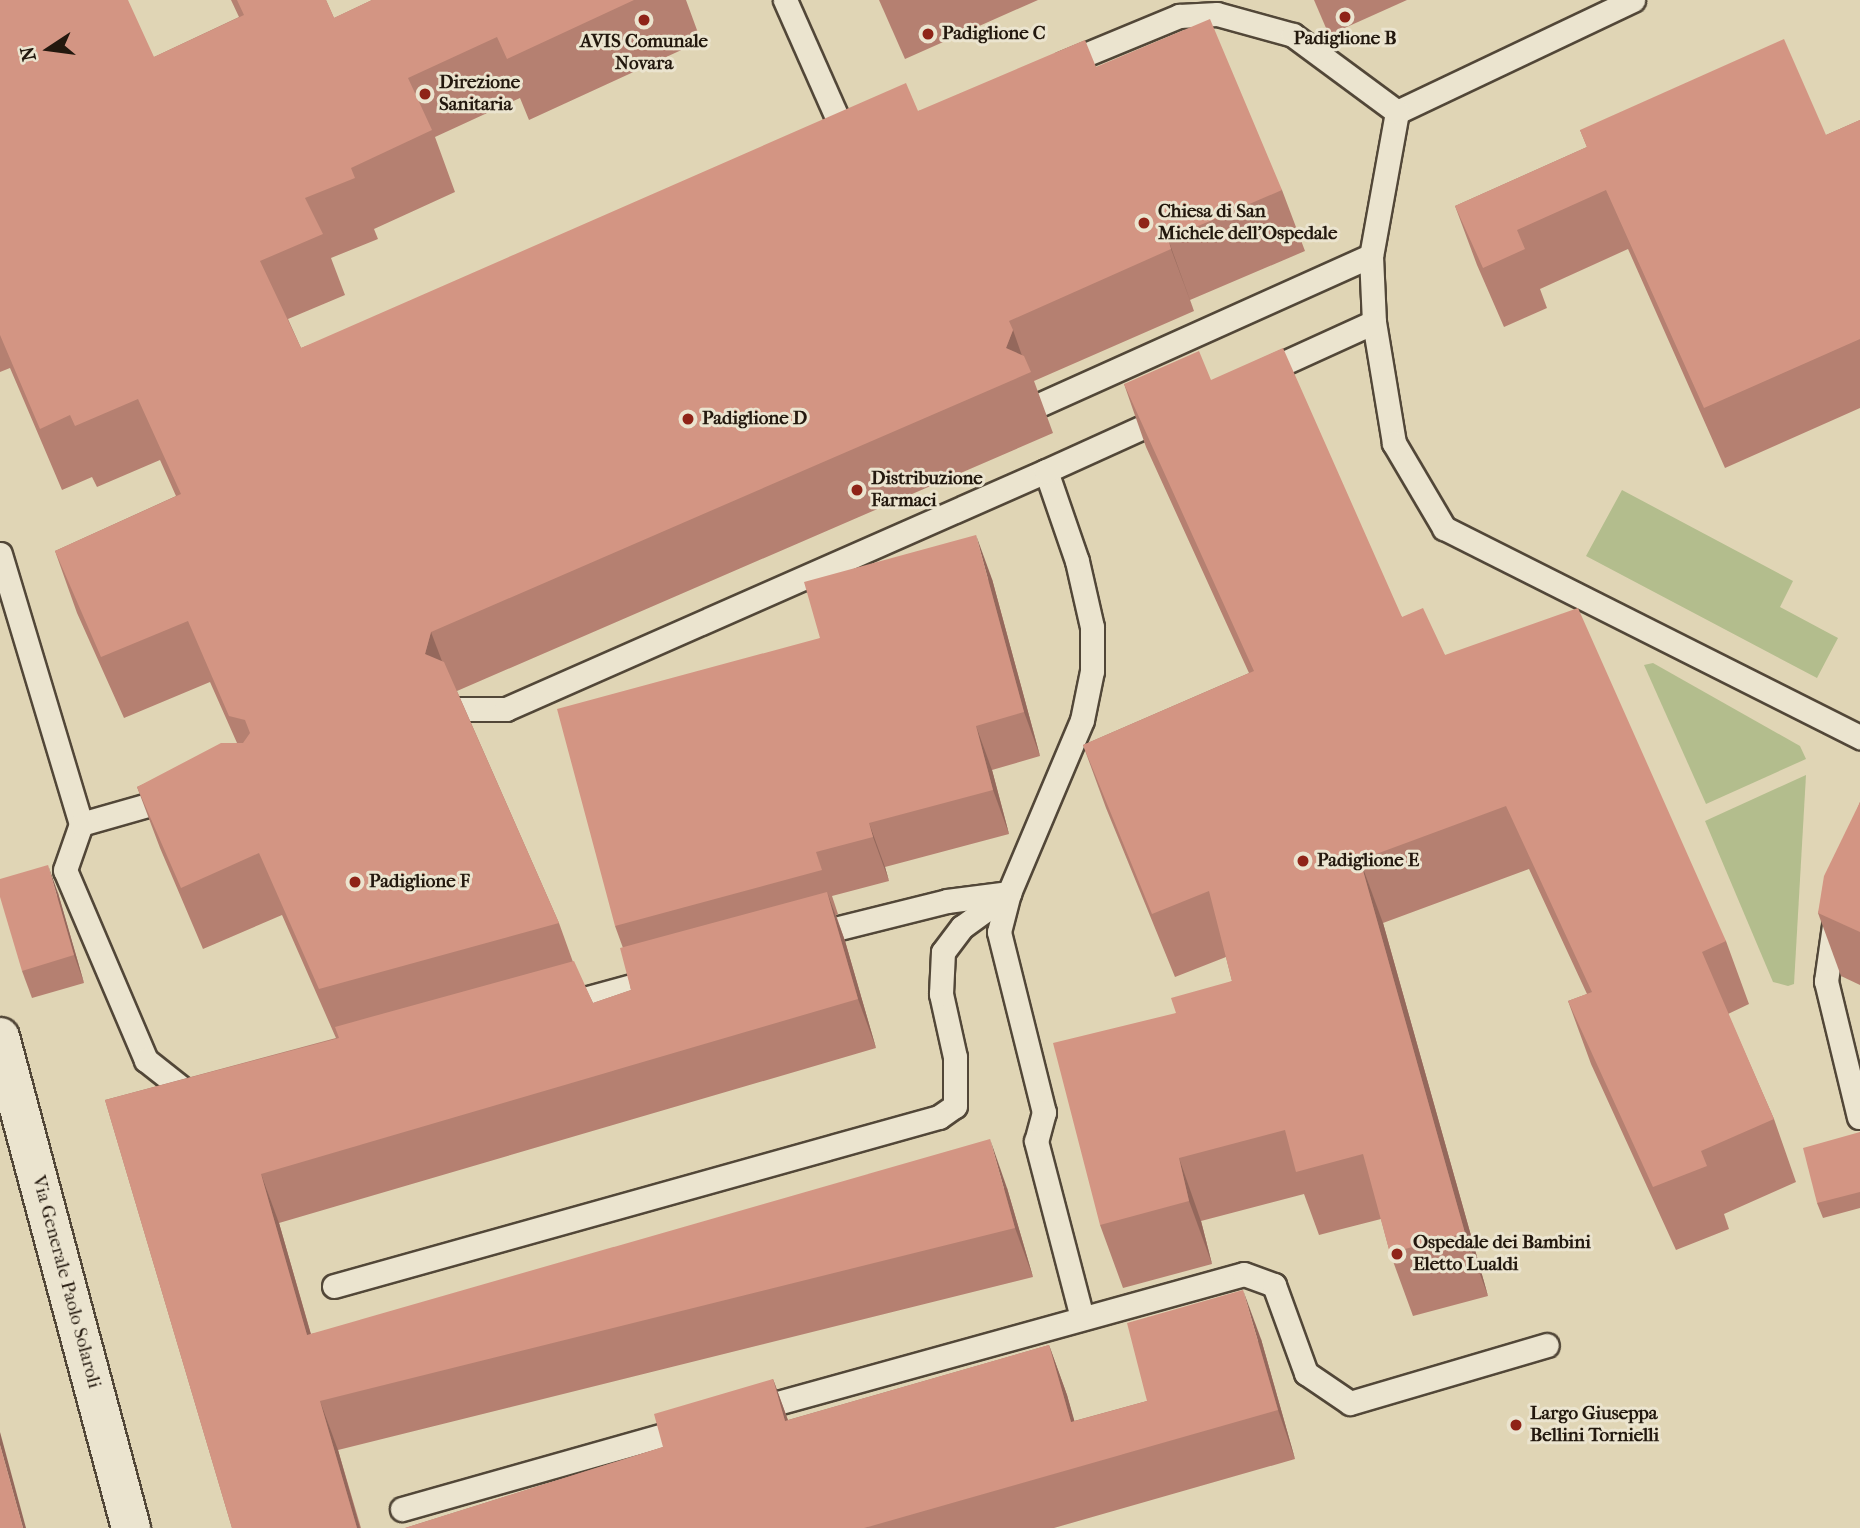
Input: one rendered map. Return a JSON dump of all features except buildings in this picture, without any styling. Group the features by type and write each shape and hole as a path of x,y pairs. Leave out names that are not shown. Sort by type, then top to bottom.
{"street":[{"name":"Via Generale Paolo Solaroli","path":"0,1037 131,1528"}],"lane":[{"path":"785,0 843,131"},
{"path":"1397,112 1633,0"},
{"path":"1039,74 1176,8 1217,14 1293,35 1397,112"},
{"path":"1397,112 1371,256 1374,323 1394,443 1444,528 1860,737"},
{"path":"821,141 843,131 870,127"},
{"path":"1041,404 1371,256"},
{"path":"1239,383 1374,323"},
{"path":"460,709 506,709 1190,406"},
{"path":"1046,471 1089,614 1092,671 1082,720 1009,893 999,932 1044,1112 1036,1141 1082,1318"},
{"path":"0,554 80,824 65,870 146,1060 201,1103"},
{"path":"80,824 198,791"},
{"path":"1840,888 1826,981 1853,1071 1859,1117"},
{"path":"791,941 947,901 1009,893"},
{"path":"334,1286 939,1117 955,1106 955,1057 941,994 943,951 962,927 1009,893"},
{"path":"538,1012 685,971"},
{"path":"177,1112 228,1095"},
{"path":"402,1508 1244,1274 1274,1285 1306,1373 1350,1403 1547,1345"}],"green space":[{"path":"1622,490 1793,581 1780,607 1838,638 1817,678 1586,556"},
{"path":"1653,663 1800,746 1806,759 1706,804 1644,665"},
{"path":"1806,775 1794,984 1788,986 1773,982 1705,821"}],"place":[{"name":"Padiglione B","path":"1345,17"},
{"name":"AVIS Comunale Novara","path":"644,20"},
{"name":"Padiglione C","path":"928,34"},
{"name":"Direzione Sanitaria","path":"425,94"},
{"name":"Chiesa di San Michele dell'Ospedale","path":"1144,223"},
{"name":"Padiglione D","path":"688,419"},
{"name":"Distribuzione Farmaci","path":"857,490"},
{"name":"Padiglione E","path":"1303,861"},
{"name":"Padiglione F","path":"355,882"},
{"name":"Ospedale dei Bambini Eletto Lualdi","path":"1397,1254"},
{"name":"Largo Giuseppa Bellini Tornielli","path":"1516,1425"}]}
